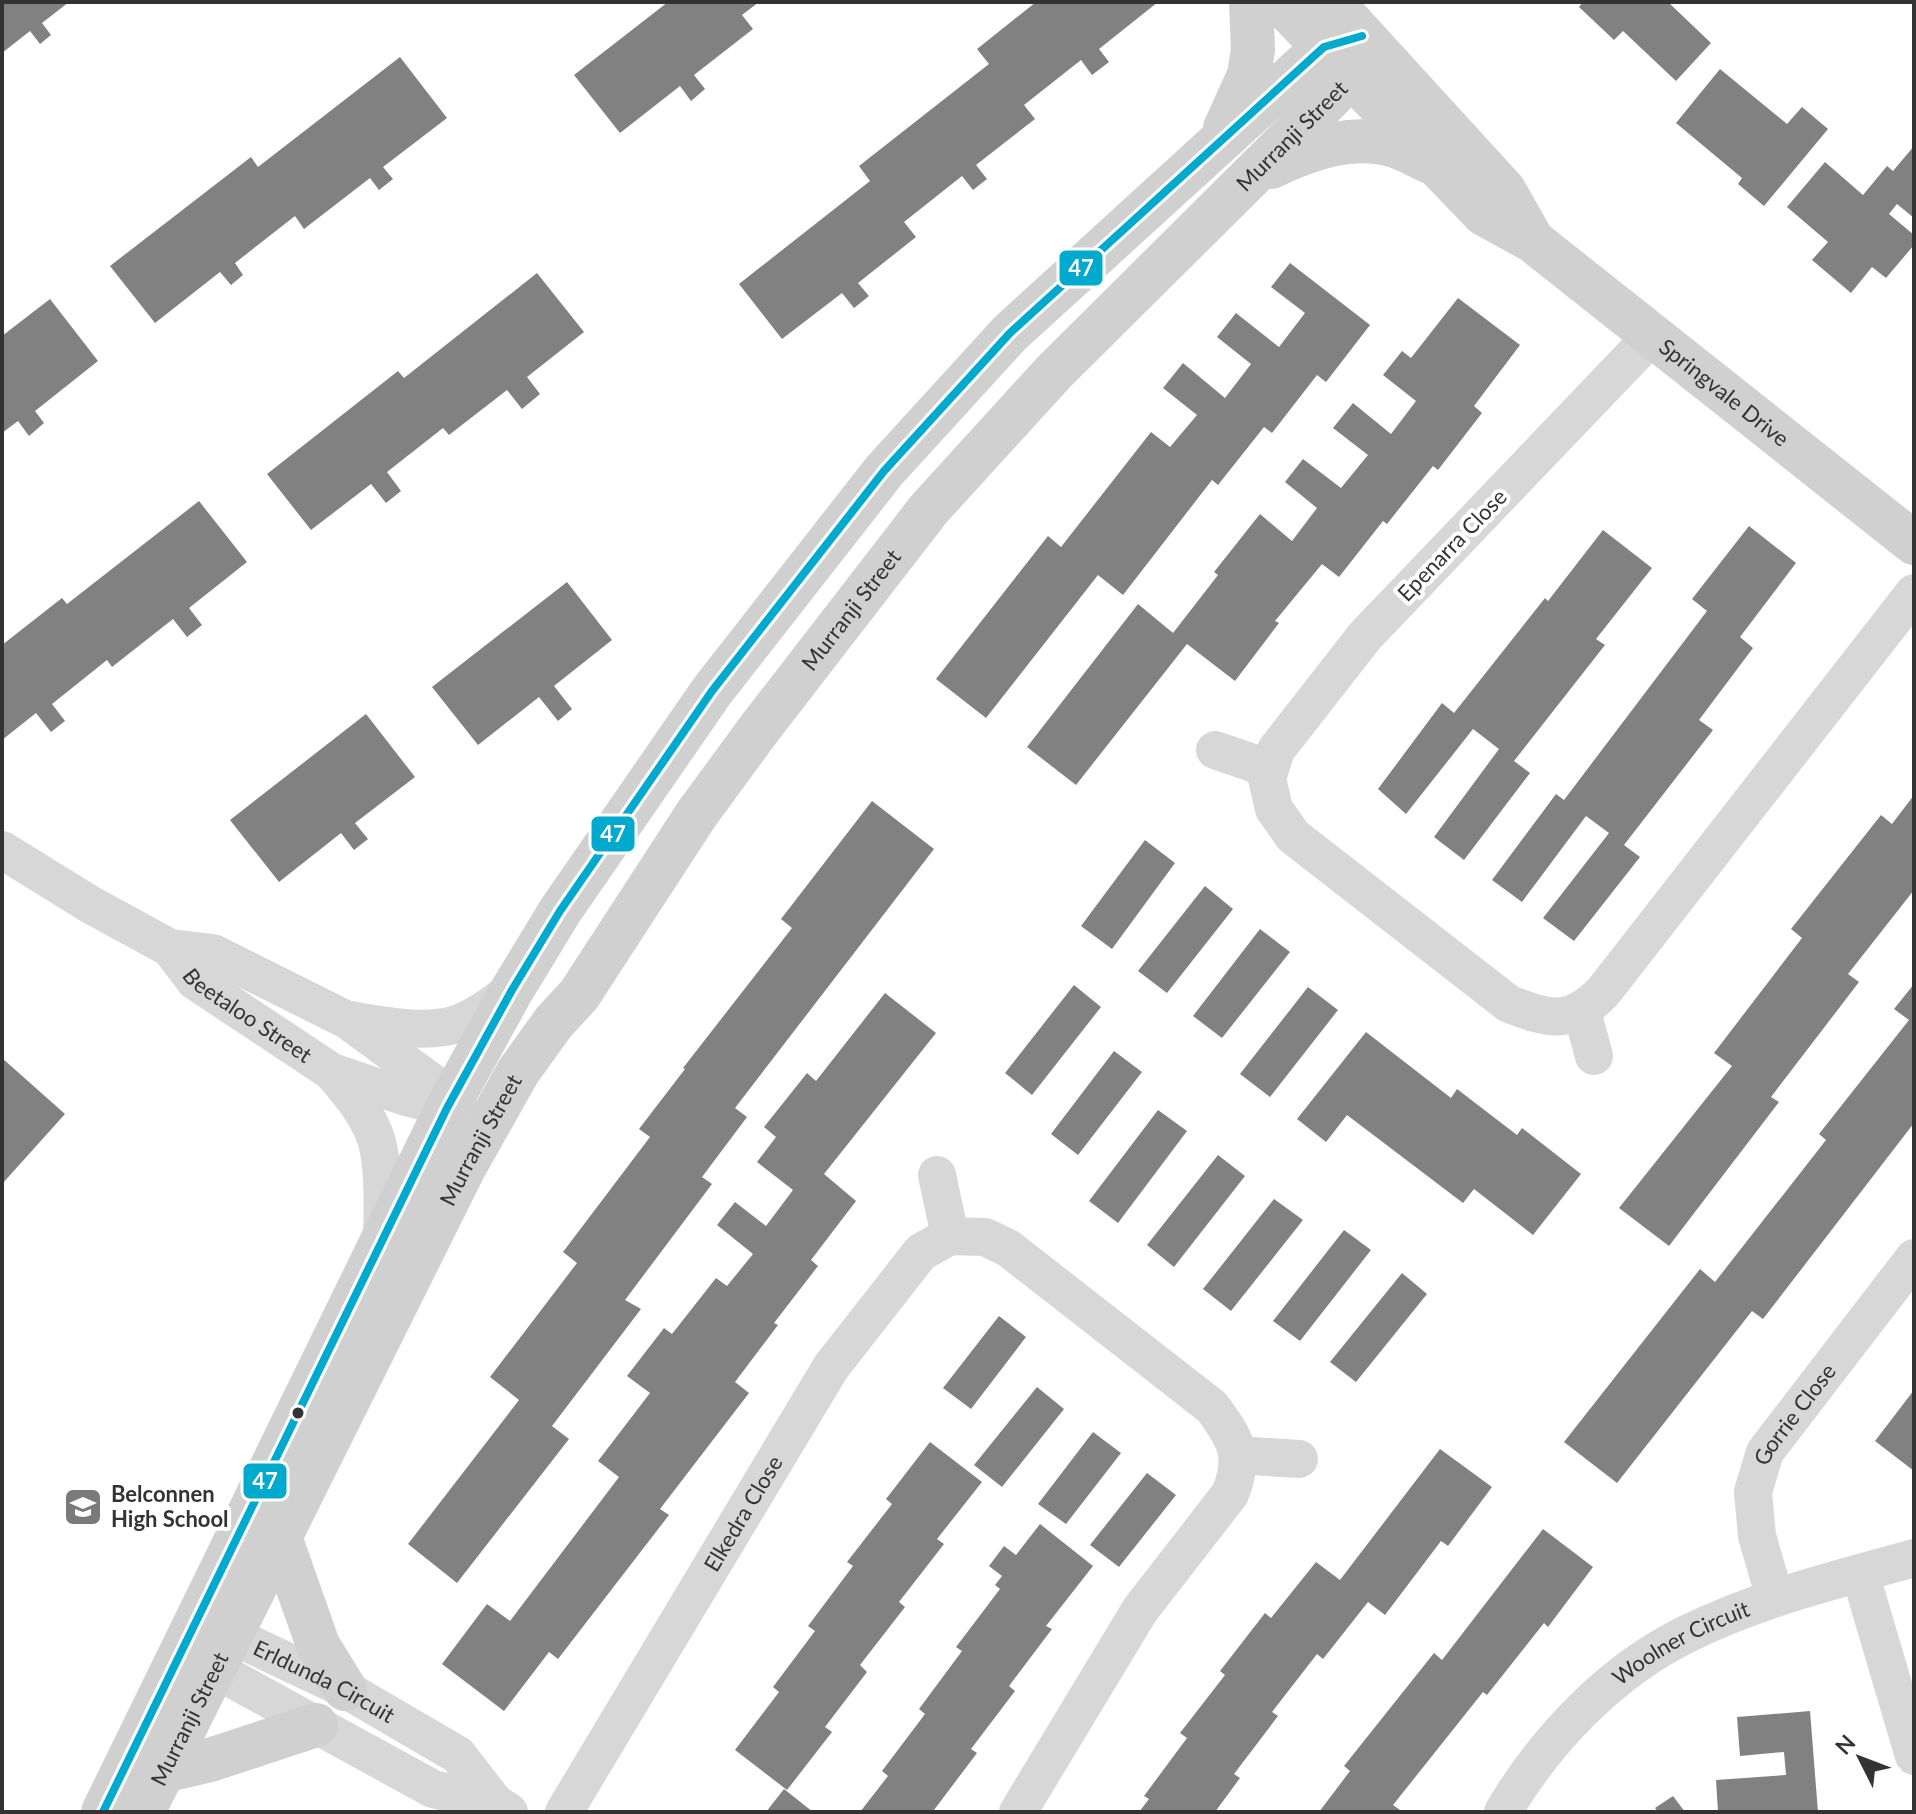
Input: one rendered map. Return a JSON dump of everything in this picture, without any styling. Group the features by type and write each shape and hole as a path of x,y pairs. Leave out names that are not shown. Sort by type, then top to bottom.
{"street":[{"path":"1217,145 1249,75 1253,50 1251,2"},
{"name":"Springvale Drive","path":"1280,2 1346,53 1504,190 1533,241"},
{"name":"Springvale Drive","path":"1332,2 1346,53 1436,165 1484,214 1533,241 1914,543"},
{"name":"Murranji Street","path":"143,1812 163,1771 382,1238 447,1108 560,911 712,691 884,471 1010,333 1217,145 1346,53"},
{"name":"Murranji Street","path":"103,1812 280,1537 464,1168 518,1072 554,1022 579,995 696,815 929,509 1054,372 1251,177 1346,53"},
{"path":"1251,177 1293,157 1353,141 1393,145 1436,165"},
{"name":"Epenarra Close","path":"1270,769 1276,750 1365,636 1652,336"},
{"path":"1215,750 1270,769 1267,778 1274,809 1293,836 1497,995 1509,1004 1544,1017 1568,1017 1582,1011 1603,992 1914,593"},
{"name":"Beetaloo Street","path":"2,850 91,905 170,948 213,953 347,1020 433,1083 447,1108 464,1168"},
{"name":"Beetaloo Street","path":"170,948 195,981 332,1072 447,1108"},
{"name":"Beetaloo Street","path":"347,1020 396,1027 447,1027 483,1011 512,990"},
{"path":"1582,1011 1594,1056"},
{"name":"Beetaloo Street","path":"332,1072 359,1105 377,1142 383,1204 382,1238"},
{"path":"447,1108 462,1106 489,1094 518,1072"},
{"path":"937,1175 950,1236 985,1237 1008,1248 1212,1407 1232,1434 1238,1455 1238,1476 1230,1494 1140,1610 1018,1812"},
{"name":"Elkedra Close","path":"564,1812 831,1367 921,1252 950,1236"},
{"name":"Gorrie Close","path":"1775,1598 1757,1536 1753,1492 1765,1452 1914,1258"},
{"path":"1238,1455 1299,1459"},
{"path":"280,1537 318,1645 345,1689"},
{"name":"Woolner Circuit","path":"1503,1812 1558,1734 1588,1704 1653,1653 1677,1639 1775,1598 1914,1558"},
{"path":"1860,1573 1914,1756"},
{"name":"Erldunda Circuit","path":"212,1646 345,1689 458,1755 502,1808"},
{"name":"Erldunda Circuit","path":"212,1646 316,1725 433,1789 502,1808"},
{"path":"163,1771 210,1760 316,1725"}],"building":[{"path":"2,2 69,2 42,23 51,35 40,44 30,31 2,53"},
{"path":"668,2 759,2 742,15 753,29 694,75 705,89 691,101 680,86 620,133 574,75"},
{"path":"1036,2 1158,2 1099,49 1109,62 1092,75 1081,60 1024,105 1035,119 976,165 987,179 973,190 962,176 904,222 916,237 858,283 869,296 854,308 842,293 782,339 739,284 870,181 859,166 989,64 977,49"},
{"path":"1583,2 1668,2 1711,43 1676,81 1623,31 1614,40 1579,7"},
{"path":"400,57 447,118 383,167 393,179 379,190 370,178 304,229 295,216 235,263 243,275 231,285 220,272 155,323 110,266 251,157 258,167"},
{"path":"1720,69 1787,124 1802,107 1828,129 1764,206 1738,184 1742,178 1676,123"},
{"path":"1914,146 1914,218 1897,204 1889,214 1914,235 1914,245 1886,278 1872,267 1851,293 1812,260 1828,242 1787,207 1825,162 1863,195 1887,166 1893,171"},
{"path":"1290,263 1370,325 1326,382 1317,375 1272,433 1264,427 1218,485 1212,480 1123,595 1098,575 986,718 936,679 1048,536 1061,547 1151,432 1170,447 1197,415 1163,388 1183,363 1225,398 1251,364 1217,337 1236,313 1279,347 1305,313 1271,287"},
{"path":"537,273 584,332 527,377 540,394 522,409 507,390 449,435 443,428 387,472 401,491 386,503 371,484 311,530 267,474 398,371 404,378"},
{"path":"1458,298 1520,345 1474,406 1482,413 1438,470 1433,466 1387,524 1383,521 1339,577 1322,564 1275,621 1279,623 1235,681 1187,644 1076,785 1027,747 1138,604 1173,633 1218,575 1214,572 1260,514 1292,541 1317,508 1285,482 1303,459 1341,488 1368,455 1333,428 1353,403 1391,434 1416,401 1383,375 1402,351 1411,358"},
{"path":"50,299 98,361 35,411 44,423 29,436 18,421 2,433 2,336"},
{"path":"199,501 247,562 189,608 202,625 187,637 173,619 112,667 107,660 52,704 65,721 51,732 36,713 2,740 2,645 62,598 67,604"},
{"path":"1749,526 1796,563 1740,637 1753,648 1699,720 1713,730 1624,845 1640,857 1574,941 1543,918 1609,833 1586,816 1522,902 1492,880 1556,794 1564,800 1707,611 1692,599"},
{"path":"1603,530 1652,568 1596,639 1605,645 1514,761 1530,773 1464,860 1434,837 1499,749 1473,729 1406,814 1378,789 1442,703 1454,713"},
{"path":"567,582 612,640 554,686 572,709 558,721 539,697 478,745 432,687"},
{"path":"366,714 415,777 355,823 368,839 354,850 341,833 279,882 230,820"},
{"path":"1914,795 1914,890 1848,974 1859,982 1771,1097 1779,1102 1669,1246 1619,1208 1732,1066 1714,1053 1802,938 1791,929 1881,815 1892,824"},
{"path":"872,801 934,849 735,1108 747,1117 702,1177 712,1184 625,1300 641,1309 552,1426 569,1439 457,1583 408,1544 519,1400 490,1377 577,1263 563,1252 650,1137 639,1129 792,928 781,919"},
{"path":"1145,840 1175,863 1112,949 1081,926"},
{"path":"1205,886 1233,909 1167,993 1138,971"},
{"path":"1260,929 1290,952 1222,1038 1193,1016"},
{"path":"1914,984 1914,1123 1763,1319 1752,1311 1617,1483 1564,1442 1700,1269 1715,1282 1826,1140 1819,1134 1909,1020 1894,1009"},
{"path":"1074,985 1101,1007 1032,1095 1005,1073"},
{"path":"1308,987 1338,1010 1270,1097 1240,1074"},
{"path":"885,993 936,1033 824,1174 856,1201 811,1260 818,1266 774,1323 778,1325 735,1382 749,1393 660,1509 669,1515 558,1659 549,1652 504,1711 442,1664 487,1604 510,1621 619,1477 598,1461 650,1393 627,1376 664,1328 672,1334 716,1278 727,1286 753,1254 717,1225 735,1202 766,1226 793,1190 757,1162 776,1137 764,1127 807,1073 816,1081"},
{"path":"1366,1032 1451,1098 1457,1089 1517,1135 1522,1128 1581,1174 1533,1235 1474,1189 1463,1203 1347,1115 1326,1142 1297,1119"},
{"path":"1114,1051 1142,1072 1078,1155 1051,1134"},
{"path":"2,1058 65,1114 2,1184"},
{"path":"1158,1110 1187,1131 1118,1223 1089,1201"},
{"path":"1218,1155 1245,1176 1174,1267 1147,1245"},
{"path":"1274,1199 1303,1220 1231,1311 1203,1289"},
{"path":"1344,1230 1371,1250 1300,1341 1273,1321"},
{"path":"1402,1273 1427,1294 1356,1382 1330,1362"},
{"path":"999,1316 1026,1337 971,1409 943,1388"},
{"path":"1037,1387 1064,1409 1002,1487 974,1465"},
{"path":"1914,1390 1914,1471 1875,1441"},
{"path":"1093,1432 1121,1453 1066,1524 1038,1504"},
{"path":"930,1442 982,1482 937,1539 944,1544 899,1602 905,1607 860,1665 867,1672 825,1727 832,1732 787,1790 735,1750 779,1692 773,1687 815,1631 808,1626 853,1566 847,1562 892,1504 886,1499"},
{"path":"1440,1449 1492,1487 1448,1546 1441,1541 1385,1615 1368,1602 1323,1659 1317,1654 1272,1712 1278,1716 1234,1774 1240,1778 1215,1812 1139,1812 1149,1799 1144,1796 1187,1738 1180,1733 1225,1675 1220,1671 1265,1613 1271,1618 1316,1562 1340,1580"},
{"path":"1147,1473 1176,1495 1119,1567 1090,1545"},
{"path":"1040,1524 1093,1566 1046,1626 1052,1629 1009,1686 1015,1691 971,1749 977,1753 934,1810 936,1812 860,1812 888,1776 882,1771 925,1714 919,1709 962,1651 956,1647 1000,1589 995,1585 1002,1576 989,1566 1004,1546 1016,1555"},
{"path":"1543,1529 1593,1567 1548,1627 1544,1623 1487,1695 1483,1692 1393,1805 1399,1812 1319,1812 1350,1771 1344,1766 1434,1653 1442,1660"},
{"path":"1810,1711 1818,1812 1718,1812 1716,1780 1786,1775 1784,1752 1740,1756 1737,1717"},
{"path":"784,1789 813,1812 766,1812"},
{"path":"1673,1796 1685,1812 1658,1812 1655,1808"}],"transit line":[{"name":"47","path":"103,1812 447,1108 560,911 712,691 884,471 1010,333 1324,47 1362,36"}],"place":[{"name":"Belconnen High School","path":"83,1507"}]}
